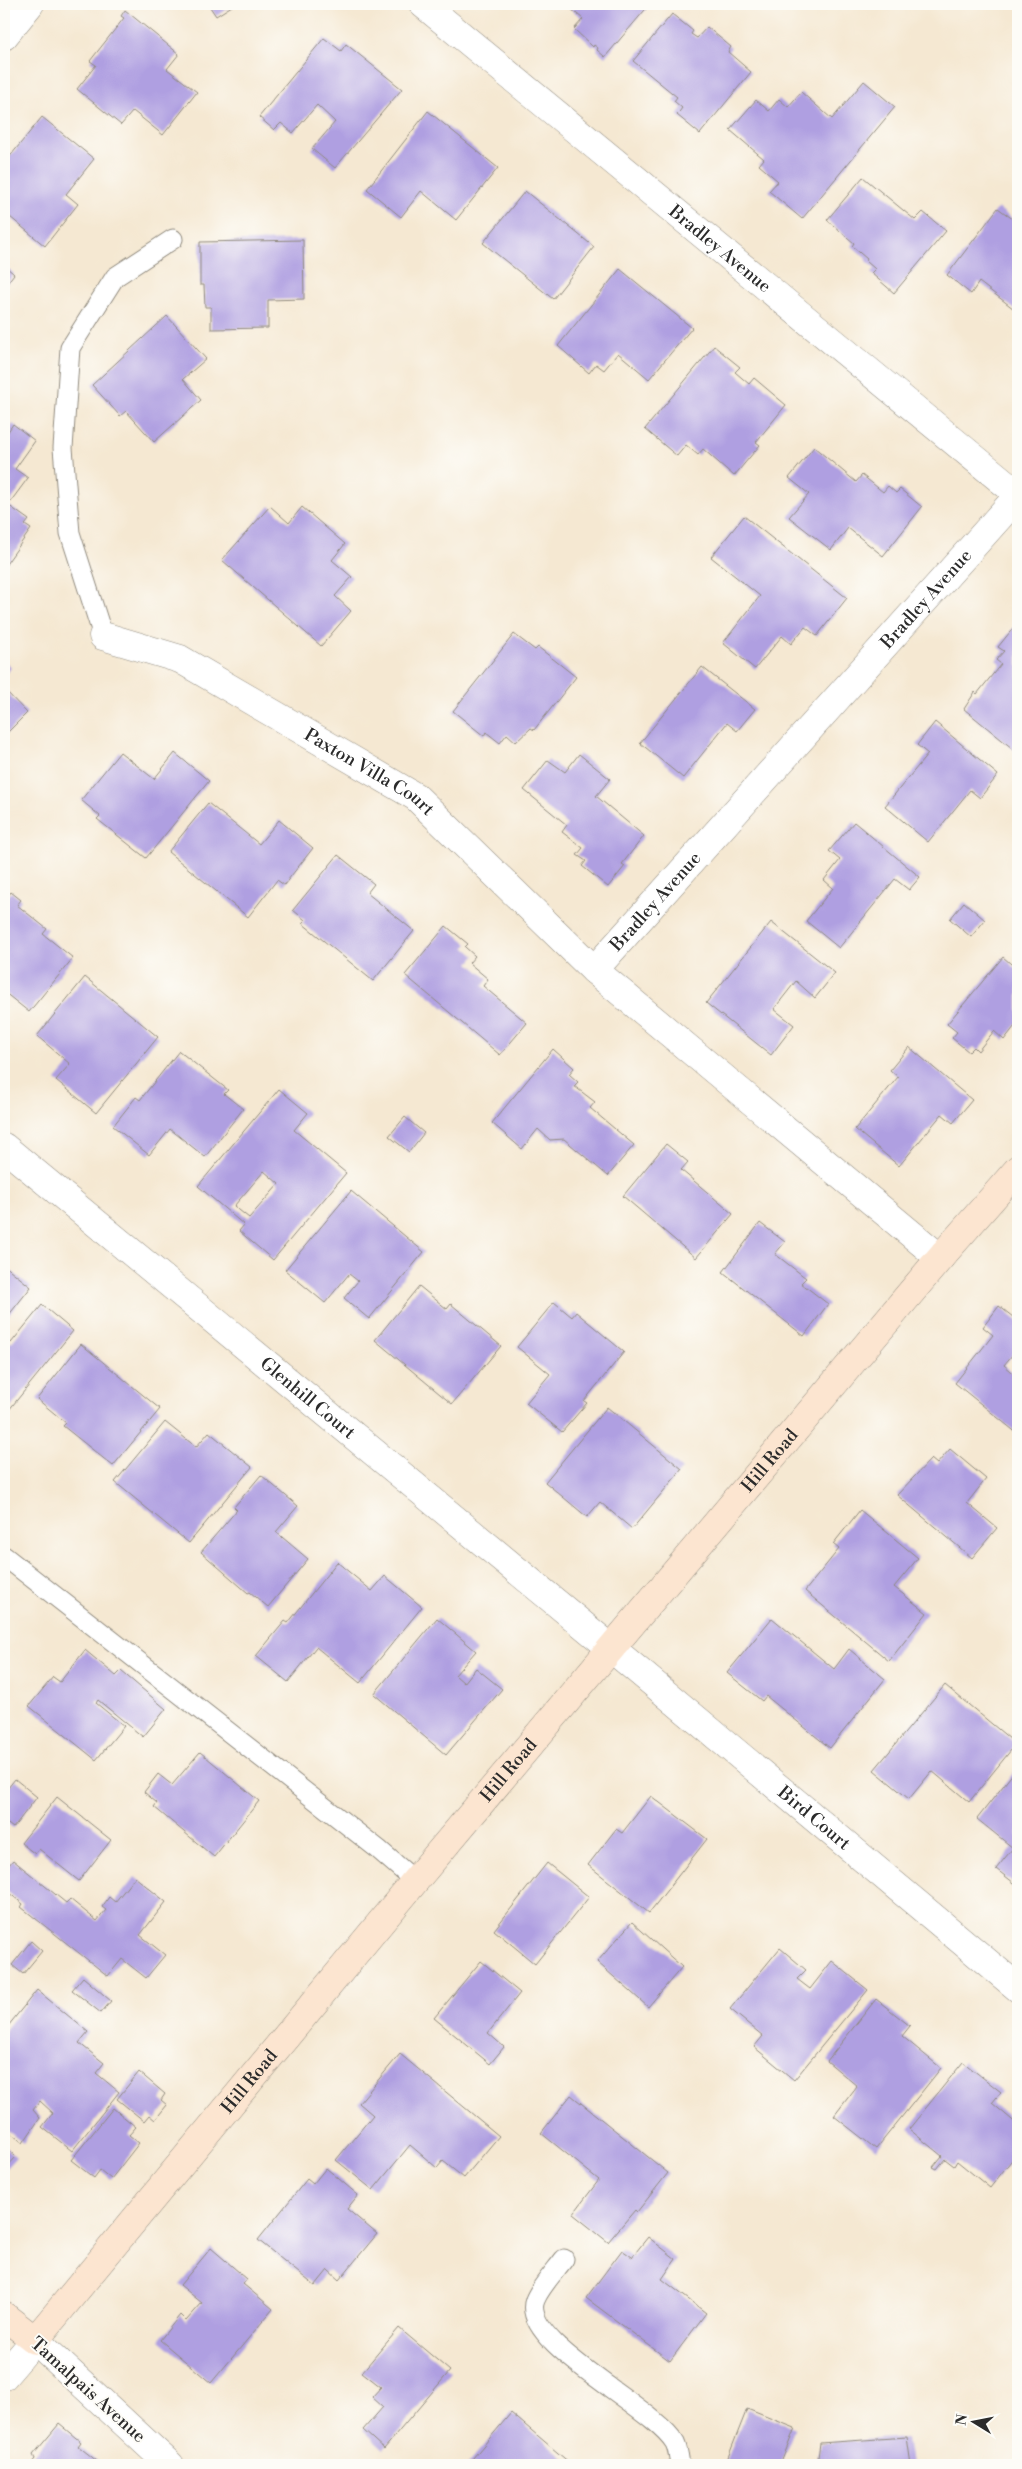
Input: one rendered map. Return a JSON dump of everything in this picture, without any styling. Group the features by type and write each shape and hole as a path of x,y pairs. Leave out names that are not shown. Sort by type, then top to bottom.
{"street":[{"path":"4,36 30,4"},
{"name":"Bradley Avenue","path":"423,4 1018,495 594,970"},
{"name":"Paxton Villa Court","path":"103,636 180,659 416,797 594,970"},
{"path":"594,970 940,1258"},
{"name":"Glenhill Court","path":"4,1147 611,1648"},
{"name":"Hill Road","path":"4,2376 415,1881 940,1258 1018,1169"},
{"name":"Bird Court","path":"611,1648 1018,1988"},
{"name":"Tamalpais Avenue","path":"4,2316 35,2340 170,2465"}],"lane":[{"path":"103,636 70,533 63,448 70,348 115,277 173,239"},
{"path":"4,1556 378,1849 415,1881"},
{"path":"564,2259 535,2300 534,2310 539,2328 556,2346 661,2425 676,2444 680,2465"}],"building":[{"path":"208,4 235,4 216,16"},
{"path":"565,4 650,4 605,57 597,50 598,48 594,45 593,47 574,29 583,19"},
{"path":"125,10 179,54 167,69 197,92 163,135 133,111 121,125 77,89 96,65 90,61 124,18 121,16"},
{"path":"672,14 693,31 691,34 697,38 707,27 731,47 728,52 751,72 700,134 677,115 682,108 674,101 677,97 633,61"},
{"path":"324,38 341,51 346,44 402,89 335,168 312,149 335,122 317,105 293,133 281,123 274,130 259,117"},
{"path":"864,81 895,107 802,219 769,191 778,181 759,165 764,159 730,130 756,100 769,111 779,99 788,107 801,92 832,119"},
{"path":"428,111 498,168 456,220 421,191 401,217 367,189"},
{"path":"42,117 94,159 66,194 78,204 45,246 4,212 4,157 7,160"},
{"path":"863,177 915,220 923,212 946,231 894,293 871,273 875,269 852,246 854,243 827,220"},
{"path":"525,191 594,247 553,299 483,243"},
{"path":"998,208 1018,223 1018,312 979,282 971,294 947,275"},
{"path":"303,240 304,299 268,300 268,328 211,329 211,307 205,307 204,285 200,285 200,242"},
{"path":"4,265 14,274 4,287"},
{"path":"620,269 692,328 649,379 618,353 604,370 596,364 589,373 558,346"},
{"path":"167,316 206,359 183,379 201,400 154,442 126,411 120,416 92,385"},
{"path":"714,346 740,367 735,372 749,384 754,378 786,405 756,442 760,445 734,476 703,449 698,455 686,445 677,456 645,429"},
{"path":"13,424 35,441 15,469 28,478 8,505 29,520 25,525 31,529 4,567 4,438"},
{"path":"814,447 856,482 862,475 883,492 888,486 896,493 900,489 922,507 883,556 848,528 831,550 789,517 809,494 789,478"},
{"path":"270,506 289,523 302,507 345,544 332,560 352,577 335,596 351,611 321,646 222,560"},
{"path":"744,516 847,598 817,636 805,627 791,644 782,636 755,669 723,643 760,596 711,557"},
{"path":"1018,622 1018,753 964,709 975,692 977,694 1001,664 996,660 1004,651 998,647"},
{"path":"514,634 535,650 538,647 576,677 534,730 531,728 516,742 507,734 500,743 486,732 484,736 453,711"},
{"path":"4,660 11,668 4,675"},
{"path":"702,667 755,709 737,731 727,723 683,778 640,743"},
{"path":"4,689 27,713 4,736"},
{"path":"935,722 998,775 980,798 970,790 928,842 885,806 928,754 917,745"},
{"path":"120,752 154,779 175,753 209,781 146,858 97,819 100,816 81,800"},
{"path":"579,754 610,779 596,796 644,836 622,864 625,866 608,887 582,866 586,861 577,855 583,848 562,832 567,825 524,790 548,760 565,772"},
{"path":"208,803 259,844 279,820 313,848 284,885 277,880 248,917 168,852"},
{"path":"854,822 920,877 909,890 895,879 839,948 806,921 833,888 824,880 840,860 829,851"},
{"path":"338,855 374,884 367,893 414,931 373,981 302,923 305,920 293,910"},
{"path":"11,892 21,900 17,905 47,929 43,934 73,958 29,1012 4,992 4,894 7,897"},
{"path":"964,902 985,920 971,937 950,919"},
{"path":"771,922 835,973 815,998 796,981 774,1009 794,1025 771,1055 706,1003"},
{"path":"446,926 468,944 465,947 475,956 469,963 488,979 483,986 527,1023 500,1055 405,975"},
{"path":"1003,957 1018,970 1018,1022 1004,1040 994,1031 978,1051 974,1047 969,1052 952,1038 957,1032 947,1024"},
{"path":"85,977 158,1037 96,1113 56,1080 70,1064 37,1036"},
{"path":"909,1047 972,1100 953,1123 942,1114 899,1166 855,1129 898,1077 890,1070"},
{"path":"553,1049 574,1068 569,1074 578,1082 574,1086 595,1102 590,1108 634,1145 608,1176 564,1139 550,1140 538,1129 522,1149 492,1123"},
{"path":"179,1051 228,1090 224,1094 243,1109 205,1157 170,1129 149,1155 113,1126 136,1097 140,1100"},
{"path":"279,1089 308,1113 294,1130 346,1173 273,1260 239,1231 244,1225 198,1186","holes":["264,1171 279,1184 249,1218 234,1206"]},
{"path":"405,1117 424,1133 409,1152 389,1136"},
{"path":"666,1144 688,1162 681,1170 733,1214 696,1258 623,1196"},
{"path":"351,1191 424,1252 369,1319 344,1298 358,1281 349,1274 325,1303 285,1270"},
{"path":"760,1223 785,1242 775,1254 806,1278 801,1283 828,1304 804,1336 723,1272"},
{"path":"4,1265 31,1287 4,1321"},
{"path":"419,1286 447,1309 451,1304 501,1346 452,1404 375,1340"},
{"path":"554,1302 572,1317 576,1312 624,1352 584,1401 587,1403 562,1432 526,1403 550,1374 517,1347"},
{"path":"42,1305 73,1331 4,1416 4,1337 11,1343"},
{"path":"999,1306 1018,1321 1018,1348 1004,1365 1018,1377 1018,1434 955,1383 993,1335 983,1327"},
{"path":"81,1344 160,1409 113,1466 63,1426 66,1423 37,1399"},
{"path":"607,1407 682,1469 632,1529 600,1502 587,1517 545,1482"},
{"path":"165,1422 196,1447 209,1432 252,1467 189,1543 115,1482"},
{"path":"950,1449 986,1479 967,1503 997,1528 972,1558 897,1495 931,1459 937,1464"},
{"path":"261,1475 298,1506 276,1532 308,1559 268,1607 250,1592 248,1593 201,1552 237,1510 234,1507"},
{"path":"860,1510 918,1558 894,1587 927,1613 889,1661 805,1591 839,1549 833,1544"},
{"path":"337,1562 372,1591 385,1576 422,1607 360,1683 316,1647 288,1682 256,1656 285,1621 288,1623"},
{"path":"437,1618 476,1651 455,1675 464,1683 476,1668 502,1689 446,1755 374,1694"},
{"path":"772,1618 834,1669 849,1649 885,1679 830,1748 766,1696 762,1701 727,1673"},
{"path":"85,1650 116,1676 121,1671 166,1709 143,1737 98,1700 96,1703 124,1726 96,1760 29,1706 53,1677 60,1682"},
{"path":"945,1685 1016,1744 969,1802 932,1771 909,1799 874,1770"},
{"path":"200,1752 259,1801 214,1857 154,1807 157,1803 144,1792 158,1774 172,1785"},
{"path":"1018,1767 1018,1886 996,1869 1013,1848 977,1819"},
{"path":"15,1779 37,1797 13,1828 4,1821 4,1793"},
{"path":"651,1796 707,1839 649,1913 588,1865 616,1829 622,1833"},
{"path":"57,1797 111,1840 79,1881 39,1849 35,1854 21,1843"},
{"path":"13,1860 66,1903 70,1899 97,1921 106,1910 102,1907 109,1897 115,1902 135,1877 166,1902 140,1935 165,1955 146,1978 122,1959 108,1976 21,1907 23,1904 4,1889 4,1871"},
{"path":"547,1863 589,1897 535,1964 494,1930"},
{"path":"632,1922 682,1967 648,2007 597,1962"},
{"path":"31,1941 42,1951 23,1974 12,1965"},
{"path":"780,1948 806,1970 797,1979 810,1989 832,1961 868,1990 794,2080 754,2047 763,2036 730,2009"},
{"path":"481,1961 520,1993 488,2033 504,2047 490,2064 434,2018"},
{"path":"83,1977 111,2001 101,2013 72,1990"},
{"path":"37,1990 88,2032 79,2043 104,2063 96,2073 119,2092 72,2151 42,2127 53,2113 40,2101 33,2110 40,2118 23,2143 8,2131 4,2135 4,2031"},
{"path":"876,1999 910,2026 902,2036 941,2068 876,2149 834,2116 857,2086 827,2061"},
{"path":"400,2054 499,2136 464,2178 443,2161 437,2168 410,2145 373,2190 336,2160 373,2115 359,2103"},
{"path":"963,2062 1001,2092 992,2103 1018,2125 1018,2152 990,2188 957,2161 954,2166 945,2159 937,2169 933,2167 942,2156 909,2129"},
{"path":"139,2072 165,2094 161,2100 167,2105 155,2120 149,2115 144,2121 117,2099"},
{"path":"571,2095 668,2173 637,2212 635,2210 608,2242 573,2214 599,2180 541,2133"},
{"path":"113,2108 136,2127 129,2135 139,2143 111,2179 100,2170 94,2178 71,2160"},
{"path":"4,2146 16,2157 4,2170"},
{"path":"326,2168 358,2195 347,2209 377,2234 339,2280 328,2270 315,2286 258,2240 307,2179 313,2184"},
{"path":"648,2237 676,2259 662,2279 706,2313 670,2361 586,2298 622,2250 632,2257"},
{"path":"211,2248 247,2279 243,2284 273,2309 211,2383 160,2340 180,2315 186,2321 202,2303 180,2285"},
{"path":"399,2328 450,2371 384,2449 363,2430 383,2407 372,2397 381,2387 362,2372"},
{"path":"747,2409 795,2428 780,2465 725,2465"},
{"path":"511,2413 571,2464 467,2465"},
{"path":"59,2424 81,2442 78,2446 102,2465 30,2465 35,2459 33,2455"},
{"path":"907,2437 911,2465 817,2465 820,2443"}]}
